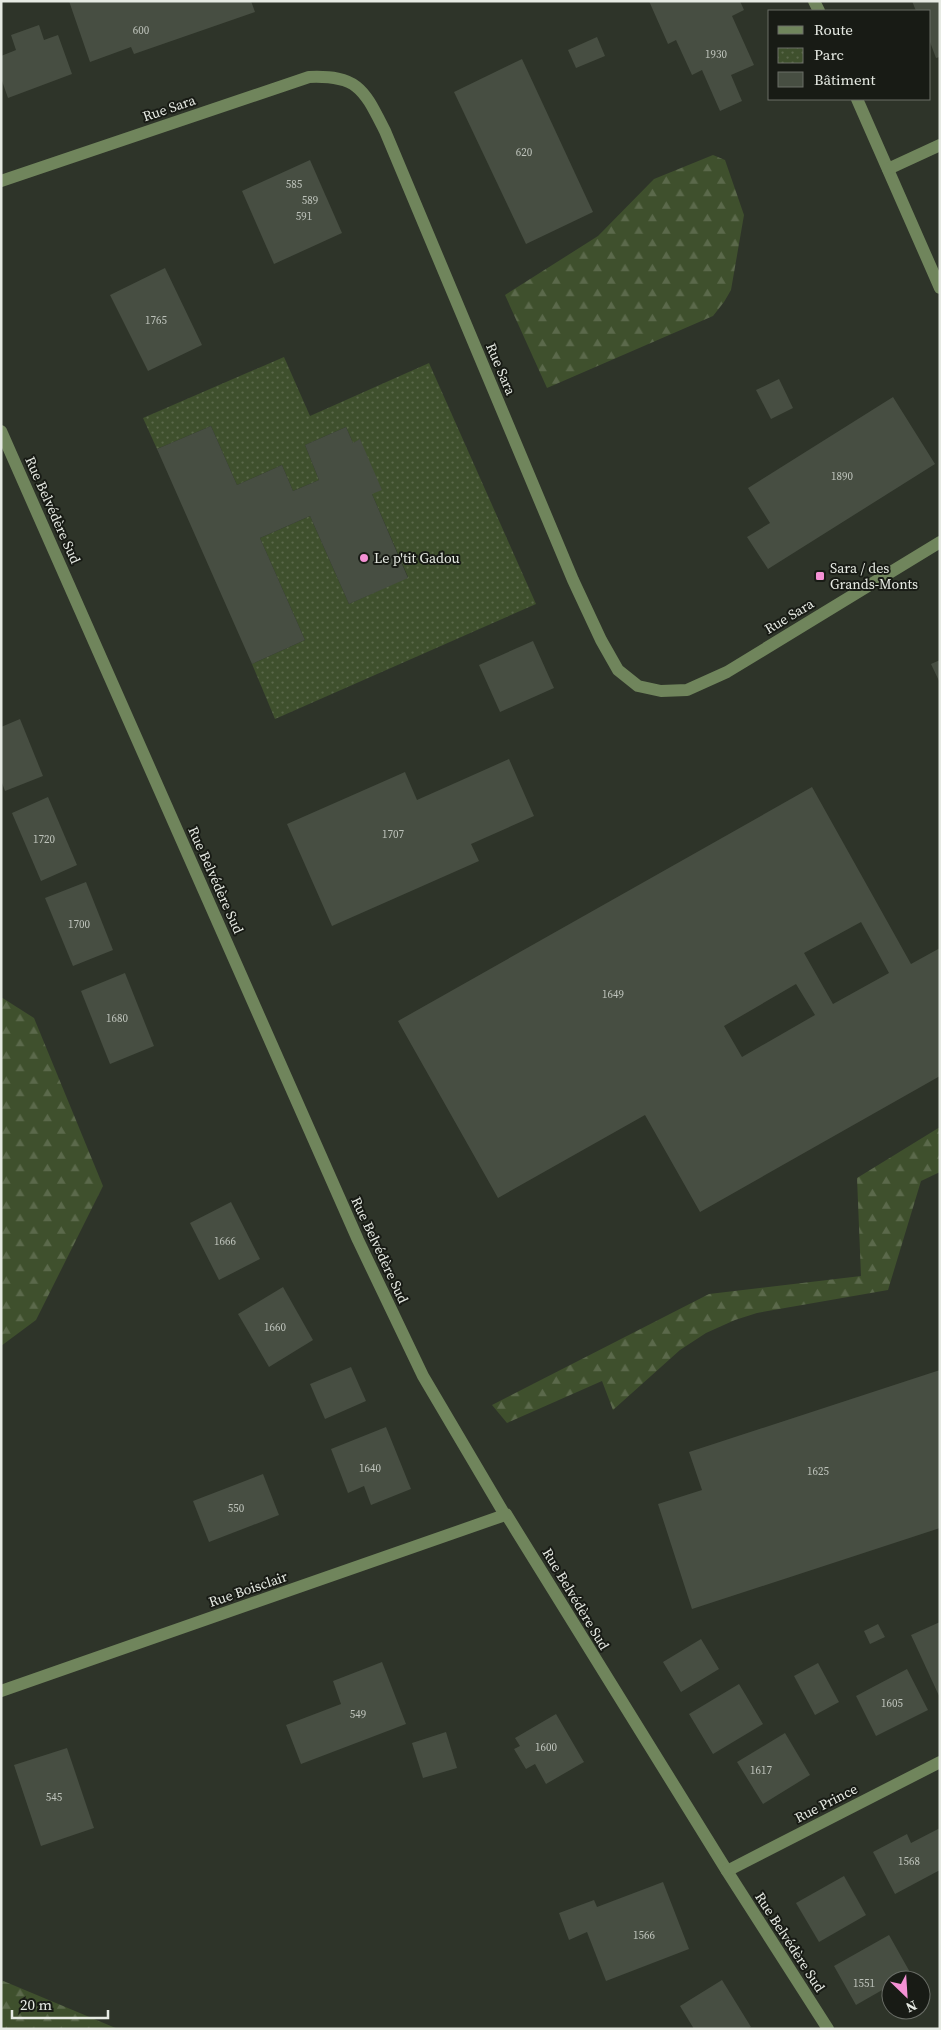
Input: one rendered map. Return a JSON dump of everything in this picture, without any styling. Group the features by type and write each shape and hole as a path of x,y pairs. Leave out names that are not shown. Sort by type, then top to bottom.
{"street":[{"name":"Rue Sara","path":"1,181 309,77 330,76 342,78 356,86 371,103 384,131 573,580 601,640 618,670 638,686 661,691 687,690 727,672 940,542"},
{"path":"857,100 940,288"},
{"path":"888,169 940,145"},
{"name":"Rue Belvédère Sud","path":"1,431 358,1240 423,1376 505,1515 828,2029"},
{"name":"Rue Boisclair","path":"1,1691 505,1515"},
{"name":"Rue Prince","path":"727,1871 940,1762"}],"green space":[{"path":"713,155 725,160 744,215 731,290 724,302 713,316 547,388 505,295 598,236 654,179"},
{"path":"284,357 310,416 429,363 536,604 275,719 252,664 305,640 260,538 310,516 349,604 408,577 372,494 360,440 353,443 346,427 305,445 319,480 293,491 282,465 237,485 211,426 157,449 143,418"},
{"path":"1,997 34,1018 103,1186 36,1320 1,1346"},
{"path":"940,1127 940,1172 921,1181 888,1290 757,1313 735,1320 706,1333 680,1350 613,1410 602,1381 507,1423 492,1405 709,1294 861,1276 857,1178"},
{"path":"1,1980 118,2029 1,2029"}],"building":[{"path":"69,1 251,1 255,12 134,54 131,47 90,62"},
{"path":"649,1 740,1 744,10 732,16 754,65 731,75 742,101 720,111 702,70 692,75 676,40 668,44"},
{"path":"912,1 940,1 940,57 936,58 931,45 931,10 916,10"},
{"path":"39,25 44,40 58,35 72,74 8,98 1,78 1,56 16,50 11,35"},
{"path":"597,37 605,56 576,68 568,50"},
{"path":"522,59 593,212 526,244 454,92"},
{"path":"310,160 342,233 274,264 242,191"},
{"path":"165,268 202,345 148,371 110,295"},
{"path":"779,379 793,408 771,419 756,390"},
{"path":"893,397 935,464 768,569 747,537 770,523 748,488"},
{"name":"Le p'tit Gadou","path":"211,426 237,485 282,465 293,491 319,480 305,445 346,427 353,443 360,439 382,490 372,494 408,578 349,604 310,516 260,538 305,640 252,664 157,449"},
{"path":"533,641 554,688 500,712 479,665"},
{"path":"940,660 940,683 931,664"},
{"path":"20,719 43,776 5,791 1,780 1,727"},
{"path":"509,759 534,816 471,844 479,861 332,926 287,824 405,772 417,800"},
{"path":"812,787 911,964 940,948 940,1076 700,1212 645,1115 498,1198 398,1021","holes":["861,922 889,973 833,1004 804,953","796,984 815,1015 742,1057 724,1026"]},
{"path":"48,797 77,865 41,881 12,813"},
{"path":"86,882 113,950 73,966 45,898"},
{"path":"125,973 154,1046 110,1064 81,991"},
{"path":"231,1202 260,1259 219,1280 190,1223"},
{"path":"283,1287 313,1340 269,1367 238,1314"},
{"path":"351,1367 366,1401 325,1419 310,1384"},
{"path":"940,1370 940,1528 692,1609 658,1504 702,1490 689,1452"},
{"path":"386,1427 411,1489 371,1505 364,1486 348,1493 331,1449"},
{"path":"263,1474 279,1515 209,1542 193,1501"},
{"path":"940,1622 940,1698 911,1635"},
{"path":"878,1624 885,1637 870,1644 864,1631"},
{"path":"701,1639 719,1669 681,1692 663,1662"},
{"path":"382,1662 406,1724 301,1764 286,1725 341,1704 333,1681"},
{"path":"818,1663 839,1702 815,1715 794,1676"},
{"path":"907,1669 928,1710 876,1736 856,1696"},
{"path":"739,1684 763,1724 713,1754 689,1714"},
{"path":"556,1714 584,1762 546,1784 535,1764 526,1769 514,1749 520,1746 515,1738"},
{"path":"446,1732 457,1768 423,1778 412,1743"},
{"path":"785,1733 810,1775 763,1804 737,1762"},
{"path":"67,1748 94,1828 41,1846 14,1765"},
{"path":"940,1828 940,1870 895,1894 873,1852 907,1834 911,1843"},
{"path":"844,1876 866,1915 819,1942 796,1903"},
{"path":"663,1882 689,1949 606,1981 587,1932 569,1940 559,1913 594,1900 597,1907"},
{"path":"889,1935 909,1970 881,1970 881,1991 856,2005 834,1966"},
{"path":"722,1980 751,2027 747,2029 694,2029 680,2006"}],"place":[{"name":"Le p'tit Gadou","path":"364,558"},
{"name":"Sara / des Grands-Monts","path":"820,576"}]}
